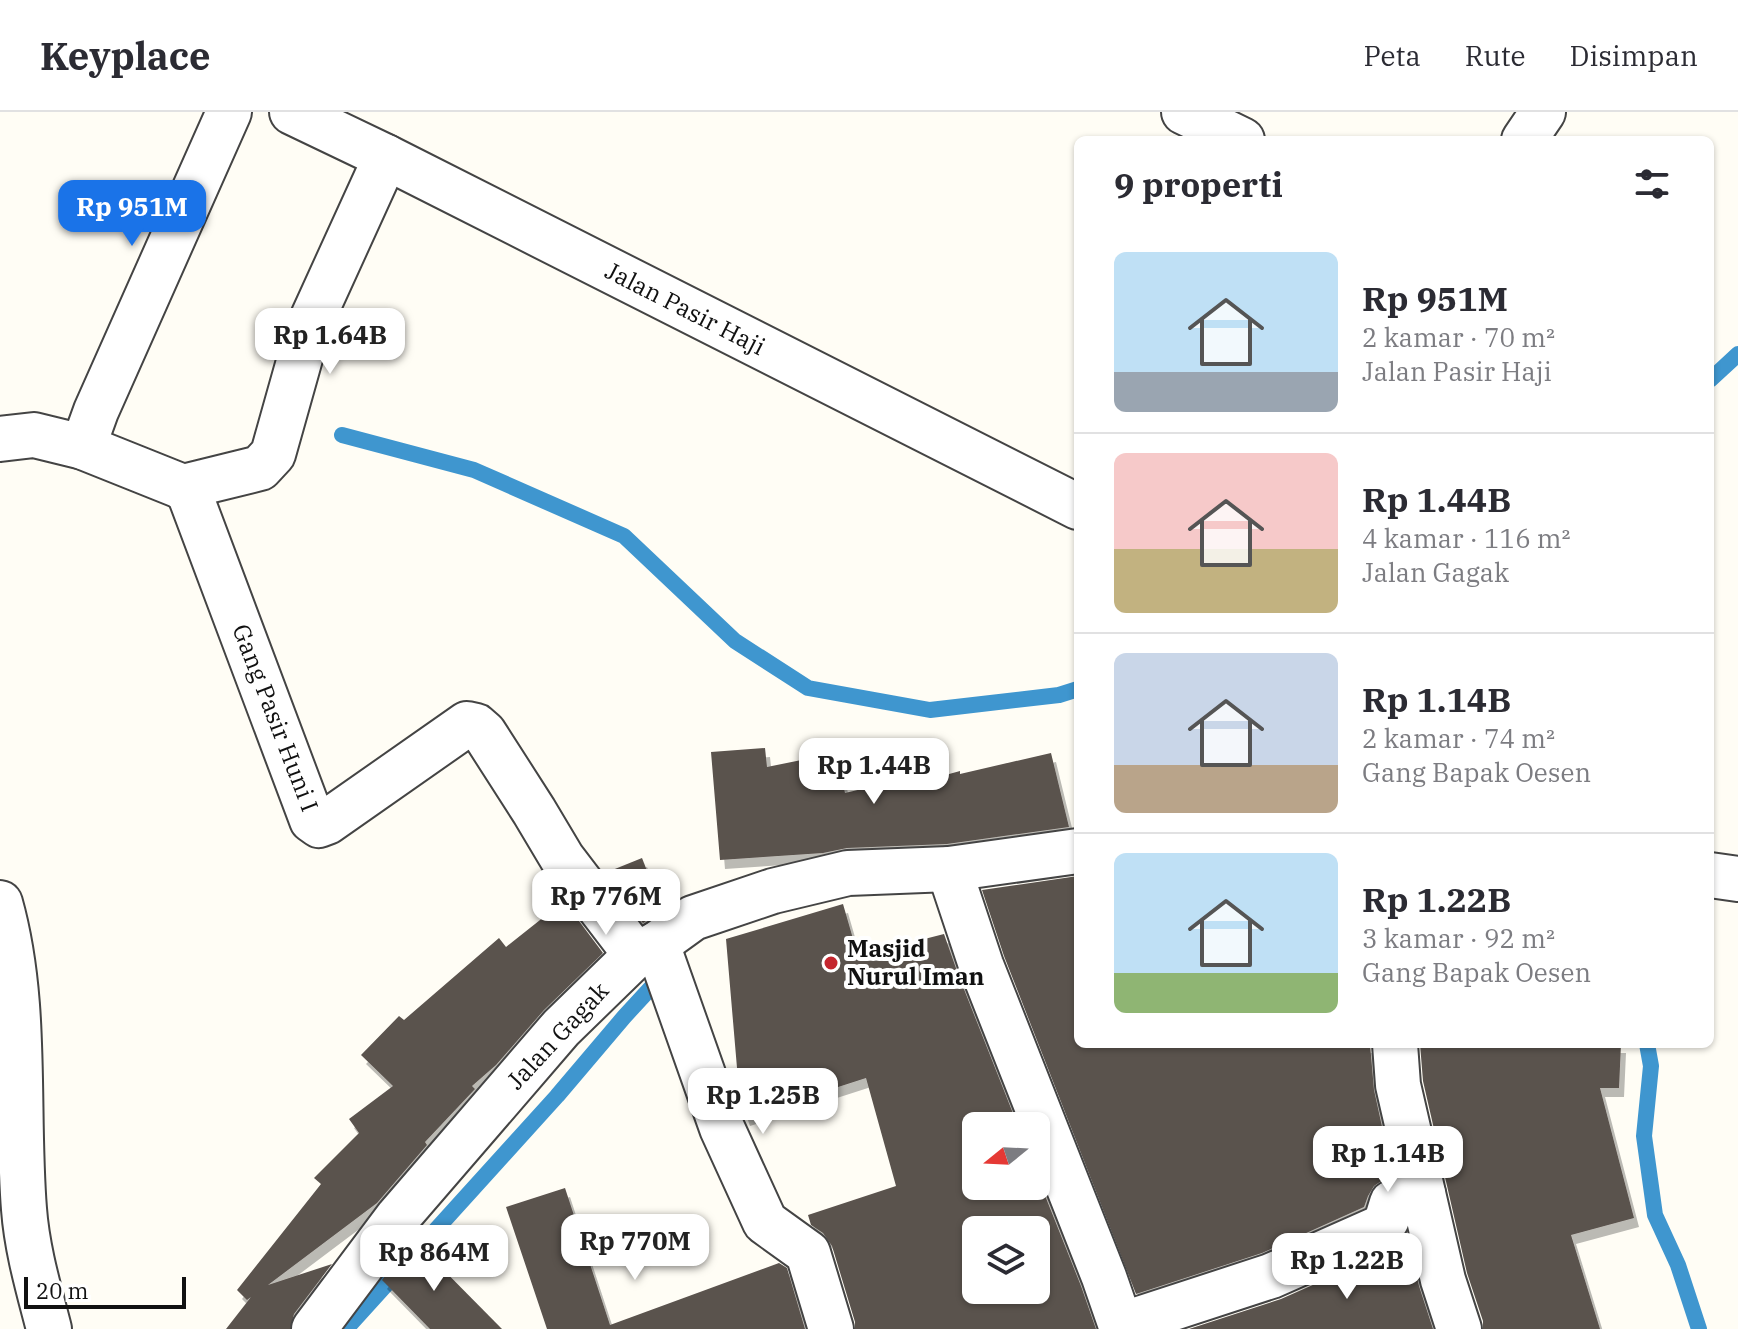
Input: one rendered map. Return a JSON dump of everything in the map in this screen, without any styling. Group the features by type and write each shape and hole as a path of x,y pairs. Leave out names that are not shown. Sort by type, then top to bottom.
{"street":[{"path":"90,429 229,112"},
{"name":"Jalan Pasir Haji","path":"292,112 1074,505"},
{"path":"1184,112 1234,136"},
{"path":"1527,136 1543,112"},
{"path":"0,439 90,429 183,487 260,468 273,454 309,326 386,157"},
{"name":"Gang Pasir Huni I","path":"183,487 190,495 312,820 319,825 327,822 467,724 476,726 484,733 562,858 647,950"},
{"name":"Jalan Gagak","path":"314,1329 398,1217 561,1028 647,950 693,918 773,891 848,873 949,869 1074,852"},
{"path":"949,869 981,965 1121,1327 1271,1276 1382,1227 1392,1203 1423,1194"},
{"path":"1714,876 1738,879"},
{"path":"0,903 12,964 18,1026 24,1211 32,1262 49,1329"},
{"path":"647,950 765,1222 808,1253 831,1329"},
{"path":"1395,1048 1398,1085 1443,1280 1459,1329"}],"building":[{"path":"765,748 767,767 836,753 845,793 912,777 913,784 1051,753 1069,827 947,844 847,848 823,853 720,860 711,752"},
{"path":"642,858 662,909 643,923 605,873"},
{"path":"1074,877 1074,1048 1370,1048 1374,1090 1393,1177 1374,1186 1364,1207 1262,1253 1136,1294 1004,956 982,890"},
{"path":"564,901 603,953 472,1086 475,1089 425,1142 427,1145 377,1203 268,1285 332,1264 294,1314 290,1329 226,1329 251,1297 247,1300 237,1290 321,1184 314,1178 359,1133 349,1119 393,1086 361,1055 399,1016 404,1020 499,938 506,947"},
{"path":"843,904 858,956 944,934 1012,1112 962,1112 962,1200 1047,1200 1096,1329 855,1329 832,1246 823,1233 811,1225 808,1215 896,1186 866,1078 745,1117 740,1103 726,939"},
{"path":"1420,1048 1621,1048 1619,1088 1600,1088 1634,1218 1571,1235 1600,1329 1483,1329 1423,1081"},
{"path":"565,1188 610,1325 779,1263 787,1268 805,1329 547,1329 506,1207"},
{"path":"1407,1234 1433,1329 1189,1329 1281,1299 1392,1250"},
{"path":"413,1239 502,1329 430,1329 382,1280"}],"waterway":[{"path":"1714,376 1738,354"},
{"path":"342,435 474,470 624,536 735,641 808,688 930,710 1059,695 1074,690"},
{"path":"346,1329 659,979"},
{"path":"1648,1048 1651,1066 1644,1136 1655,1215 1678,1265 1699,1329"}],"place":[{"name":"Masjid Nurul Iman","path":"831,963"}]}
